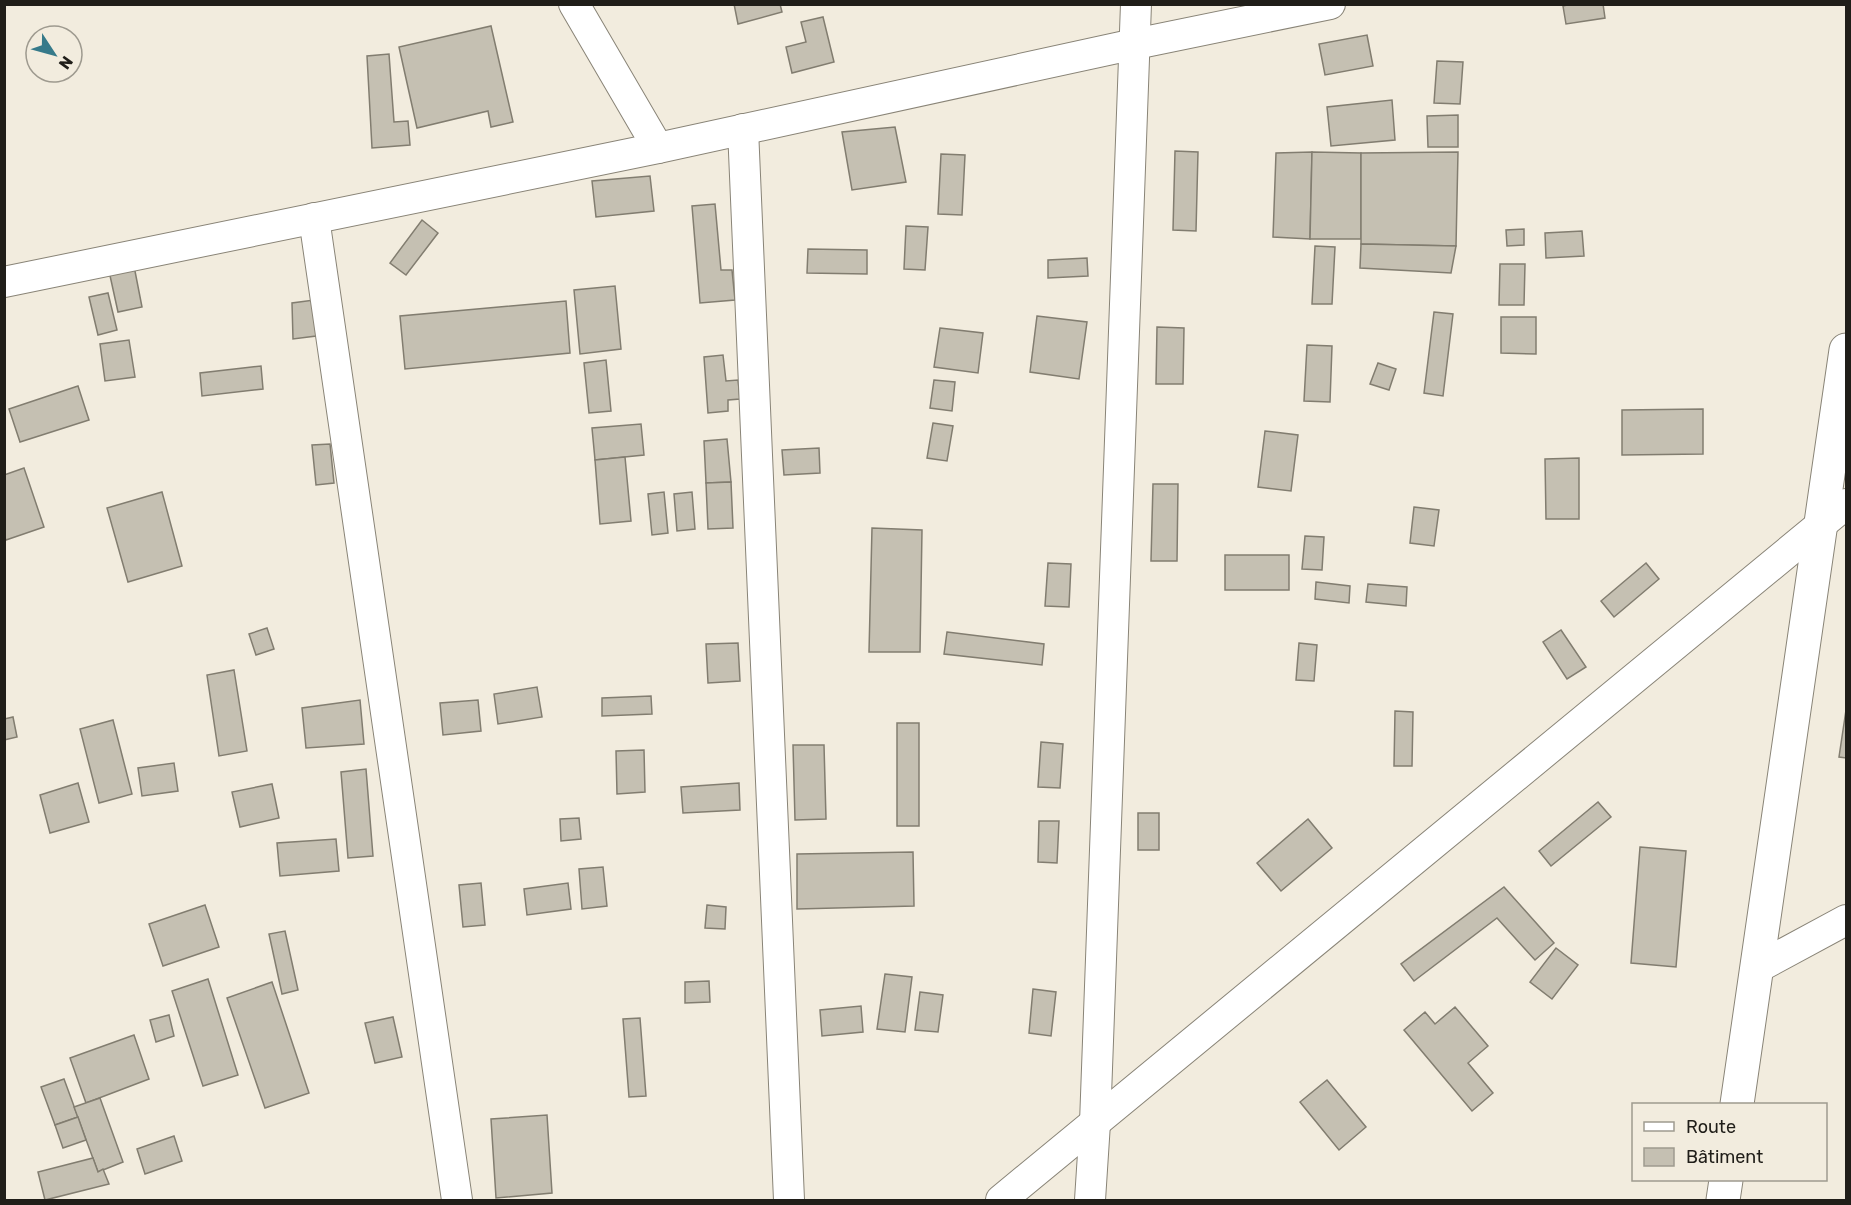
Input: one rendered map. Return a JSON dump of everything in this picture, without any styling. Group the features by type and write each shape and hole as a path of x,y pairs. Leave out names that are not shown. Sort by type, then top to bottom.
{"street":[{"path":"574,4 658,148"},
{"path":"1090,1200 1095,1123 1136,4"},
{"path":"4,282 658,148 1330,4"},
{"path":"743,129 789,1200"},
{"path":"314,218 457,1200"},
{"path":"1737,1103 1846,351"},
{"path":"1001,1200 1846,504"},
{"path":"1757,968 1846,920"},
{"path":"1723,1200 1726,1181"}],"building":[{"path":"734,4 780,4 782,12 738,24"},
{"path":"1603,4 1605,18 1566,24 1563,6"},
{"path":"823,17 834,62 792,73 786,47 806,42 801,22"},
{"path":"491,26 513,122 491,127 488,111 417,128 399,47"},
{"path":"1367,35 1373,66 1325,75 1319,44"},
{"path":"389,54 394,122 408,121 410,145 372,148 367,56"},
{"path":"1437,61 1463,62 1460,104 1434,103"},
{"path":"1392,100 1395,140 1331,146 1327,107"},
{"path":"1458,115 1458,147 1428,147 1427,116"},
{"path":"895,127 906,182 852,190 842,132"},
{"path":"1175,151 1198,152 1196,231 1173,230"},
{"path":"1312,152 1310,239 1273,237 1276,153"},
{"path":"1312,152 1361,153 1361,239 1310,239"},
{"path":"1458,152 1456,246 1361,244 1361,153"},
{"path":"941,154 965,155 962,215 938,214"},
{"path":"650,176 654,211 596,217 592,181"},
{"path":"715,204 721,270 732,270 735,300 700,303 692,206"},
{"path":"422,220 438,233 406,275 390,263"},
{"path":"906,226 928,227 925,270 904,269"},
{"path":"1524,229 1524,245 1507,246 1506,230"},
{"path":"1582,231 1584,256 1546,258 1545,233"},
{"path":"1361,244 1456,246 1451,273 1360,268"},
{"path":"1315,246 1335,247 1332,304 1312,304"},
{"path":"808,249 867,250 867,274 807,273"},
{"path":"1087,258 1088,276 1048,278 1048,260"},
{"path":"1500,264 1525,264 1524,305 1499,305"},
{"path":"134,266 142,307 118,312 109,271"},
{"path":"615,286 621,349 580,354 574,290"},
{"path":"108,293 117,330 98,335 89,297"},
{"path":"314,300 316,336 293,339 292,303"},
{"path":"566,301 570,353 405,369 400,316"},
{"path":"1434,312 1453,314 1443,396 1424,393"},
{"path":"1037,316 1087,322 1079,379 1030,372"},
{"path":"1501,317 1536,317 1536,354 1501,353"},
{"path":"1157,327 1184,328 1183,384 1156,384"},
{"path":"940,328 983,333 978,373 934,367"},
{"path":"129,340 135,377 105,381 100,344"},
{"path":"1307,345 1332,346 1330,402 1304,401"},
{"path":"723,355 726,381 738,380 740,399 728,400 728,411 708,413 704,357"},
{"path":"606,360 611,411 589,413 584,363"},
{"path":"1378,363 1396,369 1389,390 1370,384"},
{"path":"261,366 263,389 202,396 200,373"},
{"path":"934,380 955,382 952,411 930,408"},
{"path":"78,386 89,420 20,442 9,409"},
{"path":"1703,409 1703,454 1622,455 1622,410"},
{"path":"933,423 953,426 947,461 927,458"},
{"path":"641,424 644,455 595,460 592,428"},
{"path":"1265,431 1298,435 1291,491 1258,487"},
{"path":"727,439 731,482 706,483 704,441"},
{"path":"330,444 334,483 316,485 312,445"},
{"path":"819,448 820,473 784,475 782,450"},
{"path":"625,457 631,521 600,524 595,460"},
{"path":"1579,458 1579,519 1546,519 1545,459"},
{"path":"24,468 44,527 6,540 4,535 4,475"},
{"path":"731,482 733,528 708,529 706,483"},
{"path":"1153,484 1178,484 1177,561 1151,561"},
{"path":"162,492 182,566 128,582 107,508"},
{"path":"664,492 668,533 652,535 648,494"},
{"path":"692,492 695,529 677,531 674,494"},
{"path":"1414,507 1439,510 1434,546 1410,543"},
{"path":"872,528 922,530 920,652 869,652"},
{"path":"1305,536 1324,537 1322,570 1302,569"},
{"path":"1225,555 1289,555 1289,590 1225,590"},
{"path":"1048,563 1071,564 1069,607 1045,606"},
{"path":"1646,563 1659,579 1614,617 1601,601"},
{"path":"1316,582 1350,586 1349,603 1315,599"},
{"path":"1368,584 1407,587 1406,606 1366,602"},
{"path":"267,628 274,649 256,655 249,634"},
{"path":"1561,630 1586,667 1567,679 1543,642"},
{"path":"947,632 1044,644 1042,665 944,654"},
{"path":"738,643 740,681 708,683 706,644"},
{"path":"1299,643 1317,645 1314,681 1296,680"},
{"path":"234,670 247,751 219,756 207,675"},
{"path":"537,687 542,717 498,724 494,694"},
{"path":"651,696 652,714 602,716 602,698"},
{"path":"360,700 364,744 306,748 302,708"},
{"path":"478,700 481,731 443,735 440,703"},
{"path":"1846,710 1846,758 1839,757"},
{"path":"1395,711 1413,712 1412,766 1394,766"},
{"path":"13,717 17,737 4,740 4,719"},
{"path":"113,720 132,794 99,803 80,729"},
{"path":"897,723 919,723 919,826 897,826"},
{"path":"1041,742 1063,744 1060,788 1038,787"},
{"path":"793,745 824,745 826,819 795,820"},
{"path":"644,750 645,792 617,794 616,751"},
{"path":"174,763 178,791 142,796 138,768"},
{"path":"366,769 373,856 348,858 341,772"},
{"path":"78,783 89,822 50,833 40,795"},
{"path":"739,783 740,810 683,813 681,787"},
{"path":"272,784 279,818 240,827 232,792"},
{"path":"1598,802 1611,817 1551,866 1539,851"},
{"path":"1138,813 1159,813 1159,850 1138,850"},
{"path":"579,818 581,839 561,841 560,819"},
{"path":"1308,819 1332,848 1281,891 1257,863"},
{"path":"1039,821 1059,821 1057,863 1038,862"},
{"path":"336,839 339,871 280,876 277,843"},
{"path":"1640,847 1686,851 1676,967 1631,963"},
{"path":"913,852 914,906 797,909 797,854"},
{"path":"603,867 607,906 582,909 579,869"},
{"path":"481,883 485,925 463,927 459,885"},
{"path":"568,883 571,909 527,915 524,889"},
{"path":"1504,887 1554,943 1535,960 1497,918 1414,981 1401,964"},
{"path":"205,905 219,947 163,966 149,924"},
{"path":"707,905 726,907 725,929 705,928"},
{"path":"285,931 298,990 282,994 269,934"},
{"path":"1556,948 1578,965 1552,999 1530,982"},
{"path":"885,974 912,977 905,1032 877,1029"},
{"path":"208,979 238,1075 203,1086 172,991"},
{"path":"709,981 710,1002 685,1003 685,982"},
{"path":"272,982 309,1093 265,1108 227,998"},
{"path":"1033,989 1056,992 1051,1036 1029,1033"},
{"path":"920,992 943,995 938,1032 915,1030"},
{"path":"861,1006 863,1032 822,1036 820,1010"},
{"path":"1455,1007 1488,1046 1468,1063 1493,1093 1472,1111 1404,1030 1425,1012 1435,1024"},
{"path":"169,1015 174,1036 156,1042 150,1020"},
{"path":"393,1017 402,1057 375,1063 365,1023"},
{"path":"640,1018 646,1096 629,1097 623,1019"},
{"path":"134,1035 149,1079 86,1103 70,1058"},
{"path":"64,1079 78,1117 55,1125 41,1087"},
{"path":"1327,1080 1366,1127 1339,1150 1300,1102"},
{"path":"100,1098 123,1162 98,1172 74,1107"},
{"path":"547,1115 552,1193 496,1198 491,1119"},
{"path":"78,1117 86,1140 63,1148 55,1125"},
{"path":"174,1136 182,1161 145,1174 137,1149"},
{"path":"93,1158 98,1172 103,1169 109,1184 45,1200 38,1172"}]}
